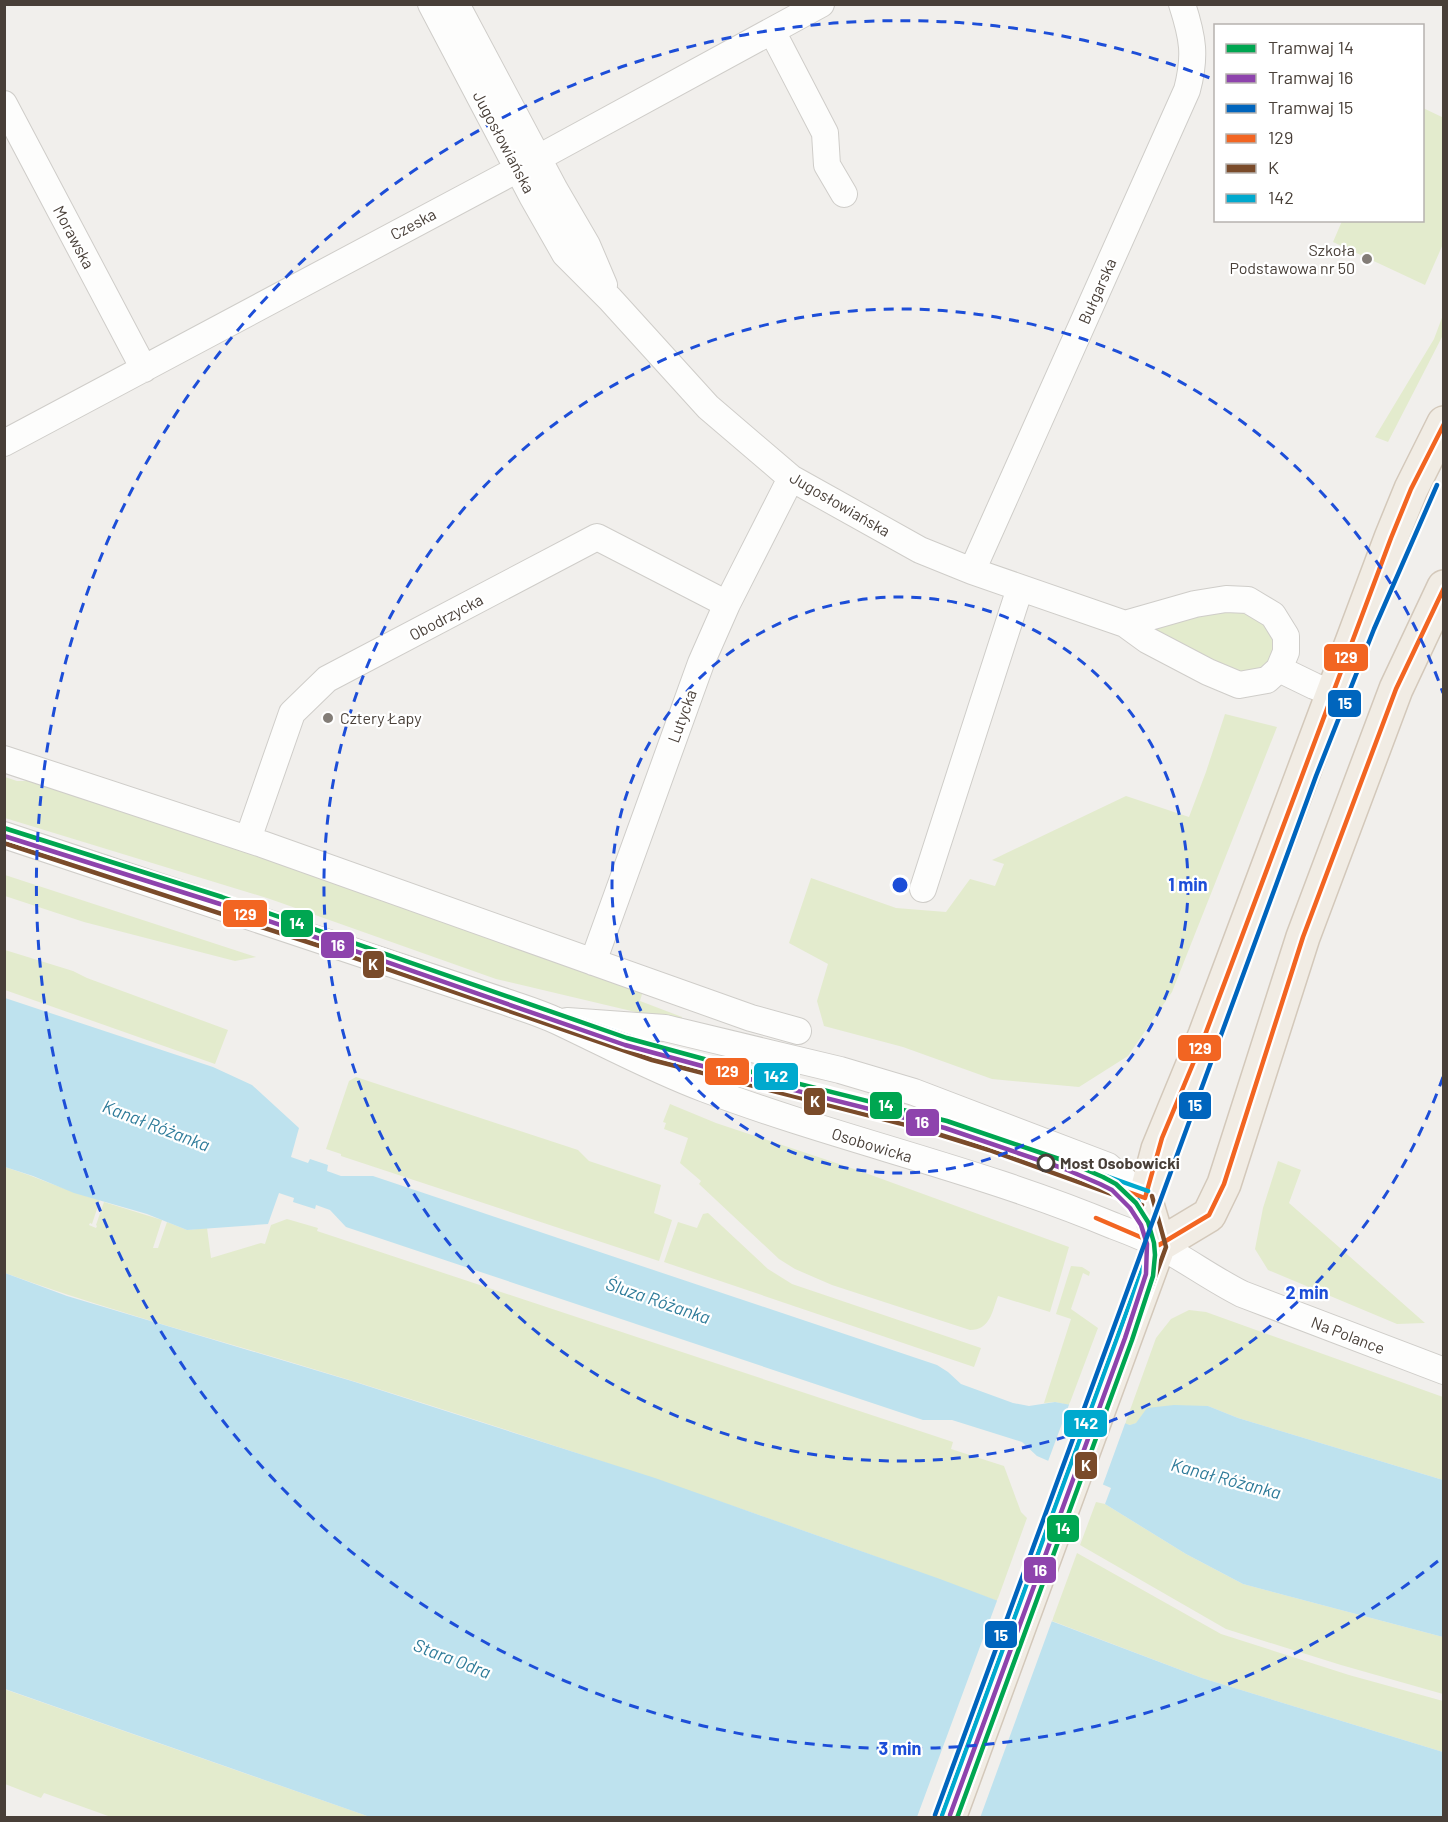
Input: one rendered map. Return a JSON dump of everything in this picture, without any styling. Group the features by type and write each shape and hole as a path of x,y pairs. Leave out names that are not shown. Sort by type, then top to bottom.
{"main road":[{"path":"949,1818 1159,1245 1145,1198 1158,1149 1205,1035 1332,693 1411,489 1443,423"},
{"path":"1159,1245 1209,1215 1224,1184 1303,936 1396,689 1443,587"}],"street":[{"name":"Jugosłowiańska","path":"431,4 462,39 528,164 565,254 610,299 708,407 791,478 920,550 972,571 1125,624 1147,640 1208,672 1239,685 1268,680 1279,669"},
{"name":"Jugosłowiańska","path":"456,4 462,39"},
{"name":"Czeska","path":"4,443 528,164 821,4"},
{"name":"Bułgarska","path":"972,571 1187,90 1193,67 1192,45 1189,24 1182,4"},
{"path":"772,31 825,133 827,165 844,194"},
{"name":"Morawska","path":"4,104 144,369"},
{"name":"Lutycka","path":"593,962 701,663 726,604 791,478"},
{"name":"Obodrzycka","path":"250,832 292,713 327,679 597,537 726,604"},
{"path":"923,889 1020,588"},
{"path":"1125,624 1195,604 1226,599 1248,600 1273,615 1286,636 1286,652 1279,669 1332,693"},
{"path":"4,759 250,832 593,962 751,1018 798,1031"},
{"name":"Osobowicka","path":"4,835 318,938 555,1020 646,1065 704,1089 818,1129 983,1178 1089,1215 1159,1245"},
{"name":"Osobowicka","path":"555,1020 665,1028 866,1077 914,1092 1108,1166 1145,1198"},
{"path":"1108,1166 1143,1161 1158,1149"},
{"name":"Na Polance","path":"1159,1245 1242,1294 1443,1371"}],"green space":[{"path":"1424,108 1444,118 1443,244 1425,285 1333,242 1342,222 1424,222"},
{"path":"1443,315 1443,335 1388,442 1375,437 1434,339"},
{"path":"1221,609 1255,616 1265,624 1277,641 1272,655 1261,669 1241,675 1146,626"},
{"path":"1225,714 1277,727 1172,992 1128,1056 1079,1087 992,1079 903,1047 824,1026 817,1001 828,964 789,943 811,878 896,908 946,912 970,879 995,886 1004,864 992,860 1126,796 1189,817"},
{"path":"5,777 17,781 38,781 644,987 640,1001 682,1017 682,1023 496,979 270,899 5,818"},
{"path":"5,875 256,957 235,961 84,922 5,896"},
{"path":"5,950 73,971 228,1030 215,1064 5,990"},
{"path":"356,1077 578,1150 589,1161 661,1185 654,1213 672,1220 659,1261 341,1156 341,1154 326,1149 349,1081"},
{"path":"670,1104 716,1123 860,1171 1069,1247 1050,1312 998,1296 992,1314 986,1323 982,1327 970,1330 832,1285 795,1269 779,1259 699,1184 701,1181 680,1163 688,1138 664,1129 666,1123 663,1122"},
{"path":"1278,1161 1301,1170 1289,1203 1425,1323 1397,1324 1268,1270 1255,1249 1263,1208"},
{"path":"5,1167 100,1200 92,1224 89,1225 96,1228 104,1202 162,1220 153,1248 158,1248 167,1222 187,1230 207,1228 211,1258 261,1243 265,1244 271,1225 287,1219 318,1228 317,1231 953,1442 951,1449 1004,1466 1021,1512 1027,1518 997,1601 758,1515 517,1433 92,1303 5,1273"},
{"path":"708,1213 768,1269 792,1284 981,1348 974,1367 664,1262 678,1222 697,1228 703,1214"},
{"path":"1071,1266 1082,1267 1090,1272 1089,1276 1083,1273 1071,1309 1098,1328 1069,1405 1055,1402 1044,1403 1071,1319 1056,1314"},
{"path":"1189,1310 1206,1312 1443,1397 1443,1480 1238,1418 1208,1406 1131,1425 1125,1424 1156,1338 1171,1319"},
{"path":"1096,1502 1105,1504 1186,1554 1243,1584 1443,1637 1443,1694 1226,1629 1080,1545"},
{"path":"1077,1553 1221,1634 1349,1675 1443,1701 1443,1752 1202,1678 1052,1621"},
{"path":"4,1689 370,1817 111,1817 44,1793 41,1798 5,1784"}],"water":[{"path":"5,998 213,1067 252,1085 299,1128 291,1157 308,1163 310,1159 328,1165 327,1171 341,1176 373,1176 937,1365 961,1384 1013,1403 1029,1406 1055,1402 1071,1405 1130,1425 1136,1423 1147,1408 1174,1405 1208,1406 1238,1418 1443,1480 1443,1637 1243,1584 1186,1554 1105,1504 1111,1488 1037,1456 1022,1442 952,1420 923,1420 346,1227 330,1210 316,1205 315,1209 293,1202 294,1198 279,1193 268,1224 187,1230 147,1214 74,1193 5,1167"},
{"name":"Stara Odra","path":"5,1273 67,1296 355,1382 655,1478 940,1579 1202,1678 1443,1752 1443,1817 370,1817 5,1689"}],"pier":[{"path":"1070,1402 1126,1421 1102,1487 1047,1464"},
{"path":"998,1598 1053,1618 980,1818 917,1817"}],"tram line":[{"name":"15","path":"935,1815 1316,776 1374,629 1437,485"},
{"name":"14","path":"4,828 222,897 627,1038 947,1121 1068,1162 1103,1177 1116,1184 1136,1203 1148,1222 1154,1243 1153,1276 1132,1340 957,1818"},
{"name":"16","path":"4,836 220,904 625,1045 945,1128 1065,1169 1100,1184 1112,1190 1130,1208 1141,1225 1147,1244 1146,1274 1125,1338 950,1815"}],"transit line":[{"name":"129","path":"4,835 328,941 654,1053 920,1121 991,1143 1145,1198 1162,1138 1205,1035 1391,538 1411,489 1444,424"},
{"name":"129","path":"1096,1218 1159,1245 1209,1215 1224,1184 1303,937 1396,689 1444,588"},
{"name":"142","path":"6,828 330,934 656,1046 922,1114 994,1136 1148,1191"},
{"name":"K","path":"4,843 326,948 652,1060 918,1128 989,1150 1142,1205"},
{"name":"K","path":"957,1818 1166,1247 1152,1196"},
{"name":"142","path":"942,1815 1151,1245 1138,1200"}],"place":[{"name":"Szkoła Podstawowa nr 50","path":"1367,259"},
{"name":"Cztery Łapy","path":"328,718"},
{"name":"Most Osobowicki","path":"1046,1163"}],"water label":[{"name":"Kanał Różanka","path":"156,1126"},
{"name":"Śluza Różanka","path":"658,1301"},
{"name":"Kanał Różanka","path":"1226,1479"}]}
